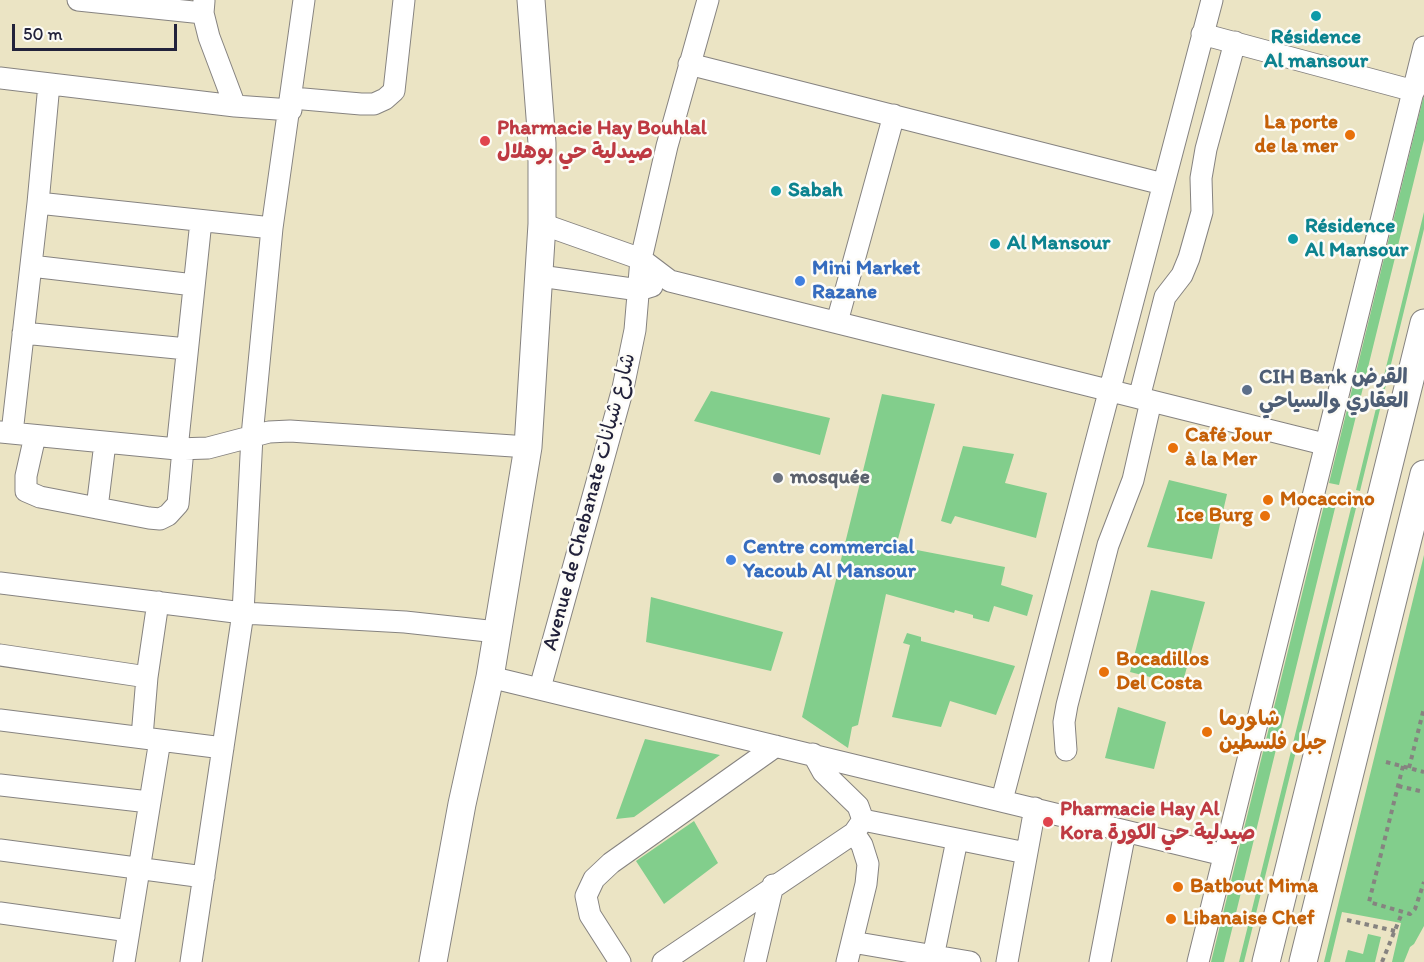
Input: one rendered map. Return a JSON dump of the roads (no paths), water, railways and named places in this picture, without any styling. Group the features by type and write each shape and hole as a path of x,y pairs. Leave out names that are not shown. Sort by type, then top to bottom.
{"main road":[{"path":"433,962 462,804 490,677 528,447 542,225 542,143 531,0"},
{"path":"1266,962 1424,323"},
{"path":"1303,962 1424,474"}],"street":[{"path":"78,0 204,7 209,37 235,106"},
{"path":"191,962 243,613 252,436 273,228 292,104 304,0"},
{"path":"0,78 235,106 374,104 386,99 394,91 404,0"},
{"name":"Avenue de Chebanate شارع شبانات","path":"540,688 623,388 635,330 641,259 689,64 708,0"},
{"path":"1002,800 1212,0"},
{"path":"1202,34 1414,92"},
{"path":"1066,750 1064,722 1067,705 1108,545 1133,480 1145,399 1165,297 1182,274 1189,258 1202,212 1201,178 1206,149 1235,42"},
{"path":"1198,962 1424,46"},
{"path":"689,64 1164,184"},
{"path":"49,84 23,333 6,432 180,449 208,448 269,432 315,432 528,447"},
{"path":"837,322 894,115"},
{"path":"38,203 273,228"},
{"path":"35,436 24,483 26,491 40,497 160,519 168,515 178,504 188,350 201,221"},
{"path":"542,225 641,259 670,281 1324,444"},
{"path":"31,266 194,285"},
{"path":"540,276 639,290 670,281"},
{"path":"23,333 188,350"},
{"path":"97,508 105,443"},
{"path":"0,584 243,613 405,622 497,632"},
{"path":"124,962 149,802 151,738 147,677 158,602"},
{"path":"0,655 147,677"},
{"path":"490,677 1224,855"},
{"path":"0,720 223,748"},
{"path":"620,962 605,953 590,915 586,896 594,879 611,863 776,746"},
{"path":"813,754 823,772 858,806 858,827 868,864 866,884 850,952 970,962"},
{"path":"0,784 149,802"},
{"path":"1007,962 1035,808"},
{"path":"670,960 858,827 957,840 1026,853"},
{"path":"1100,962 1125,832"},
{"path":"932,959 957,840"},
{"path":"0,850 204,877"},
{"path":"755,962 773,885"},
{"path":"0,913 129,931"}],"place":[{"name":"Résidence Al mansour","path":"1316,16"},
{"name":"La porte de la mer","path":"1350,135"},
{"name":"Pharmacie Hay Bouhlal صيدلية حي بوهلال","path":"485,141"},
{"name":"Sabah","path":"776,191"},
{"name":"Résidence Al Mansour","path":"1293,239"},
{"name":"Al Mansour","path":"995,244"},
{"name":"Mini Market Razane","path":"800,281"},
{"name":"CIH Bank القرض العقاري والسياحي","path":"1247,390"},
{"name":"Café Jour à la Mer","path":"1173,448"},
{"name":"mosquée","path":"778,478"},
{"name":"Mocaccino","path":"1268,500"},
{"name":"Ice Burg","path":"1265,516"},
{"name":"Centre commercial Yacoub Al Mansour","path":"731,560"},
{"name":"Bocadillos Del Costa","path":"1104,672"},
{"name":"شاورما جبل فلسطين","path":"1207,732"},
{"name":"Pharmacie Hay Al Kora صيدلية حي الكورة","path":"1048,822"},
{"name":"Batbout Mima","path":"1178,887"},
{"name":"Libanaise Chef","path":"1171,919"}]}
